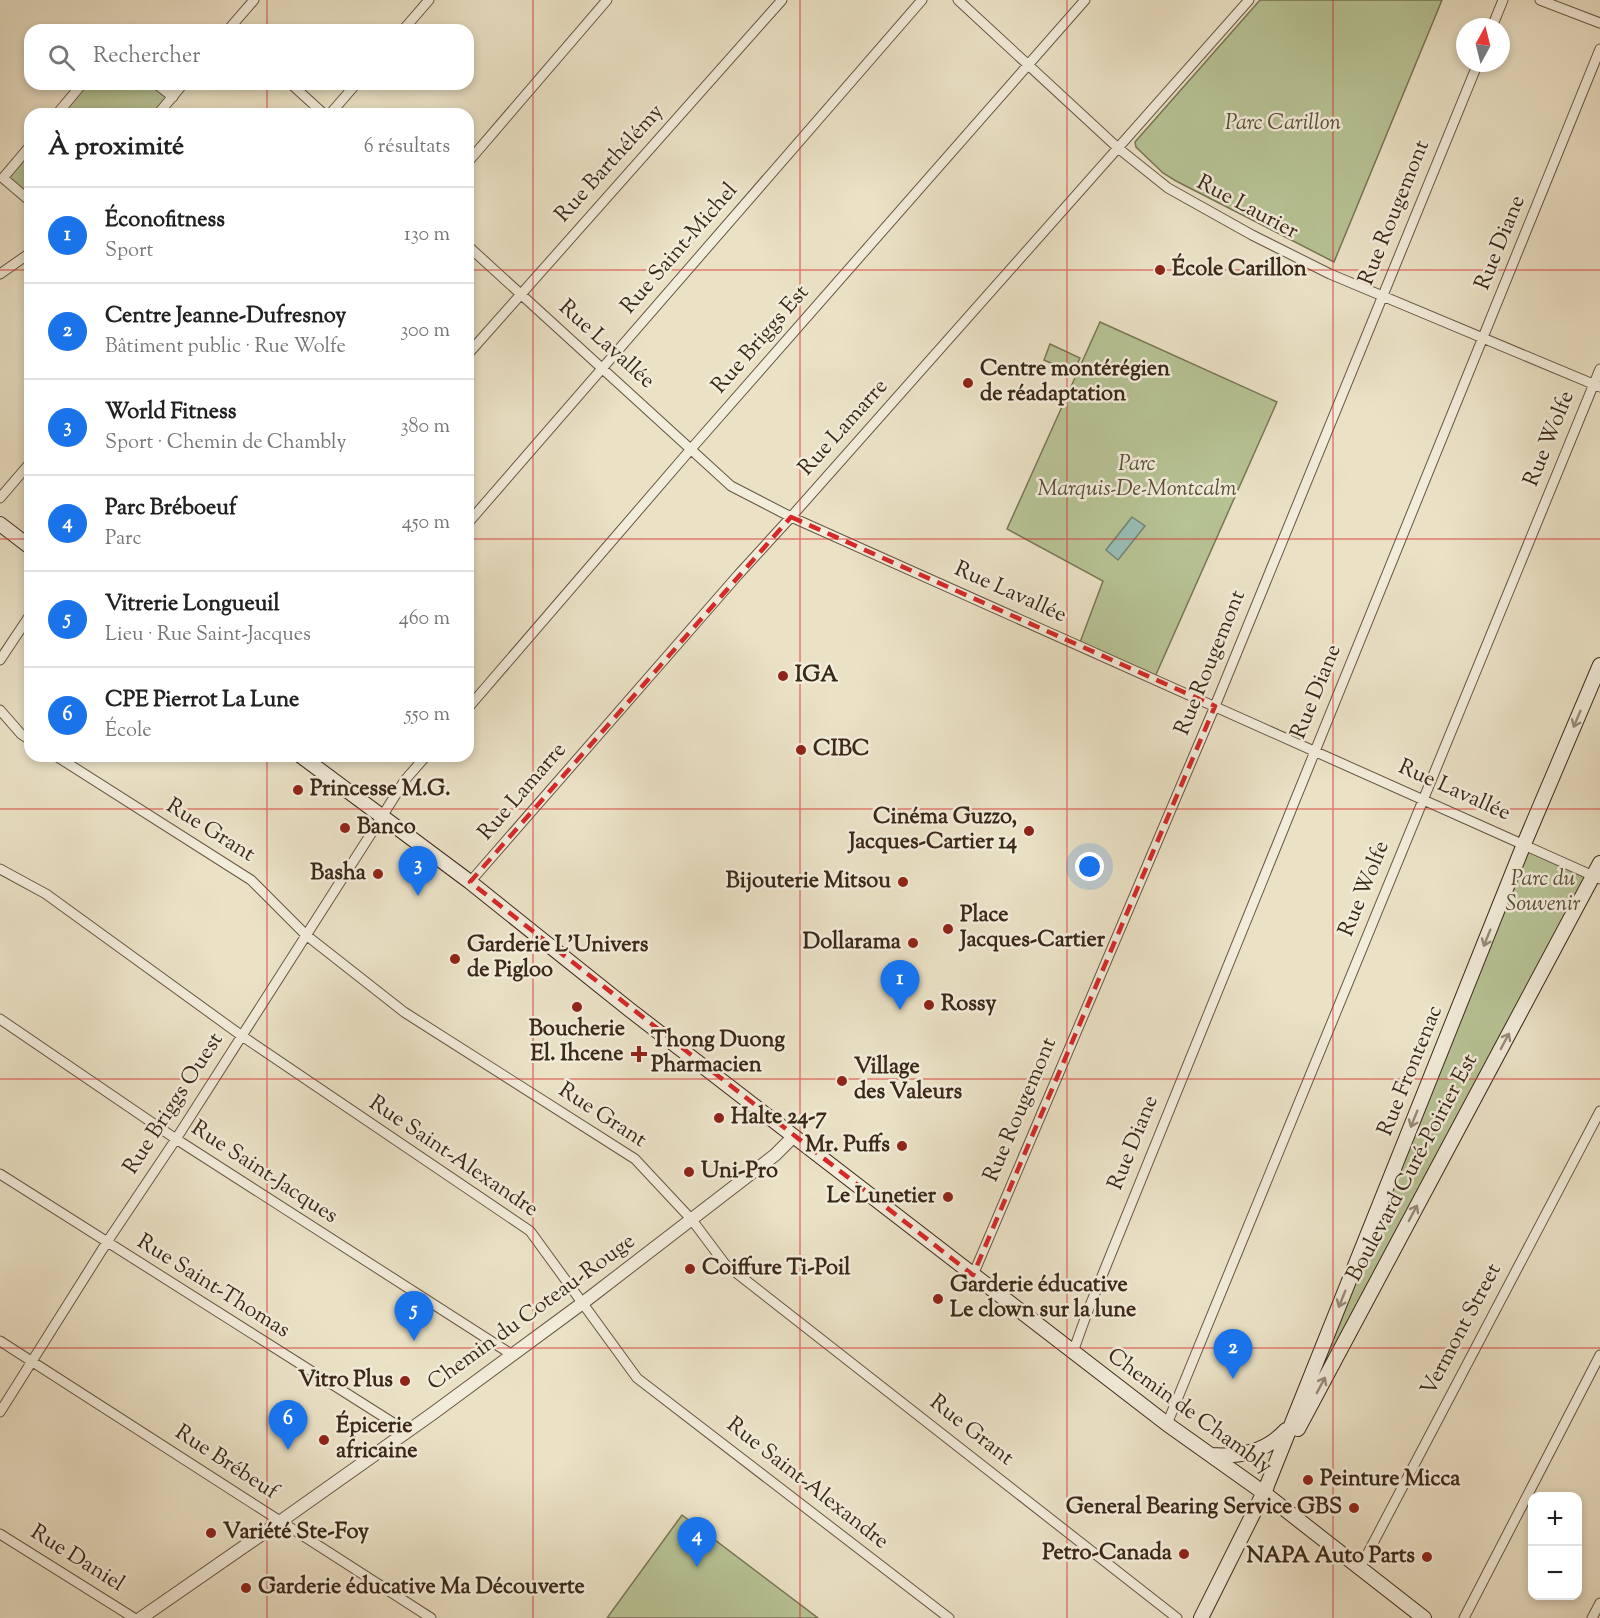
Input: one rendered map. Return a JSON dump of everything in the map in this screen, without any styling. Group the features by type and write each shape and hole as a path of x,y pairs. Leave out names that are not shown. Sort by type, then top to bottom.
{"main road":[{"path":"0,524 24,542"},
{"name":"Rue Frontenac","path":"1264,1493 1524,844 1600,665"},
{"name":"Chemin de Chambly","path":"309,762 470,882 630,1010 973,1275 1167,1424 1264,1493 1424,1618"},
{"name":"Boulevard Curé-Poirier Est","path":"1264,1493 1598,872"},
{"path":"1210,1455 1248,1454 1267,1447 1277,1441 1292,1424"},
{"path":"1201,1618 1264,1493"}],"street":[{"path":"234,24 254,0"},
{"path":"408,24 429,0"},
{"path":"474,155 608,0"},
{"name":"Rue Barthélémy","path":"474,347 782,0"},
{"name":"Rue Saint-Michel","path":"474,516 922,0"},
{"name":"Rue Laurier","path":"958,0 1118,148 1168,188 1241,229 1330,274 1597,386"},
{"name":"Rue Briggs Est","path":"474,701 691,449 1085,0"},
{"name":"Rue Lamarre","path":"470,882 738,575 1249,0"},
{"path":"1496,18 1503,0"},
{"path":"1540,0 1600,23"},
{"name":"Rue Diane","path":"1073,1352 1314,750 1600,49"},
{"name":"Rue Rougemont","path":"973,1275 1215,706 1474,72"},
{"path":"62,108 77,90"},
{"path":"164,90 173,97"},
{"path":"163,108 178,90"},
{"path":"298,90 317,108"},
{"path":"335,108 351,90"},
{"path":"24,153 3,178 24,196"},
{"name":"Rue Lavallée","path":"474,251 731,486 791,517 1422,799 1524,844 1598,872"},
{"path":"0,274 24,258"},
{"name":"Rue Wolfe","path":"1167,1424 1422,799 1597,386 1600,369"},
{"path":"0,498 24,470"},
{"path":"0,660 24,624"},
{"path":"0,710 24,736"},
{"name":"Rue Grant","path":"65,762 251,880 306,935 404,1012 635,1159 692,1220 725,1264 1177,1618"},
{"path":"381,818 405,780 421,762"},
{"name":"Rue Briggs Ouest","path":"0,1412 381,818"},
{"name":"Rue Saint-Alexandre","path":"0,869 46,894 242,1036 530,1232 584,1302 637,1378 949,1618"},
{"name":"Rue Saint-Jacques","path":"0,1019 176,1140 511,1354"},
{"name":"Vermont Street","path":"1360,1568 1600,1111"},
{"name":"Chemin du Coteau-Rouge","path":"141,1618 281,1521 584,1302 776,1155 794,1136"},
{"name":"Rue Saint-Thomas","path":"0,1174 406,1431"},
{"name":"Rue Brébeuf","path":"0,1341 431,1618"},
{"path":"1464,1618 1600,1355"},
{"name":"Rue Daniel","path":"0,1534 134,1618"},
{"path":"1592,1618 1600,1603"}],"highlighted area":[{"path":"791,517 1215,706 973,1275 470,882"}],"green space":[{"name":"Parc Carillon","path":"1260,0 1442,0 1334,262 1176,181 1163,173 1136,147 1135,142"},
{"path":"77,90 164,90 173,97 163,108 62,108"},
{"path":"24,153 24,196 3,178"},
{"name":"Parc Marquis-De-Montcalm","path":"1100,322 1277,402 1154,679 1079,645 1103,581 1007,529"},
{"path":"1050,344 1080,358 1073,373 1044,360"},
{"name":"Parc du Souvenir","path":"1524,844 1594,875 1264,1493"},
{"path":"682,1515 818,1618 607,1618"}],"water":[{"path":"1132,517 1145,526 1118,560 1106,550"}],"place":[{"name":"École Carillon","path":"1160,270"},
{"name":"Centre montérégien de réadaptation","path":"968,383"},
{"name":"IGA","path":"783,676"},
{"name":"CIBC","path":"801,750"},
{"name":"Princesse M.G.","path":"298,790"},
{"name":"Banco","path":"345,828"},
{"name":"Cinéma Guzzo, Jacques-Cartier 14","path":"1029,831"},
{"name":"Basha","path":"378,874"},
{"name":"Bijouterie Mitsou","path":"903,882"},
{"name":"World Fitness","path":"418,896"},
{"name":"Place Jacques-Cartier","path":"948,929"},
{"name":"Dollarama","path":"913,943"},
{"name":"Garderie L'Univers de Pigloo","path":"455,959"},
{"name":"Rossy","path":"929,1005"},
{"name":"Boucherie El. Ihcene","path":"577,1007"},
{"name":"Éconofitness","path":"900,1010"},
{"name":"Thong Duong Pharmacien","path":"639,1054"},
{"name":"Village des Valeurs","path":"842,1081"},
{"name":"Halte 24-7","path":"719,1118"},
{"name":"Mr. Puffs","path":"902,1146"},
{"name":"Uni-Pro","path":"689,1172"},
{"name":"Le Lunetier","path":"948,1197"},
{"name":"Coiffure Ti-Poil","path":"690,1269"},
{"name":"Garderie éducative Le clown sur la lune","path":"938,1299"},
{"name":"Vitrerie Longueuil","path":"414,1341"},
{"name":"Centre Jeanne-Dufresnoy","path":"1233,1379"},
{"name":"Vitro Plus","path":"405,1381"},
{"name":"Épicerie africaine","path":"324,1440"},
{"name":"CPE Pierrot La Lune","path":"288,1450"},
{"name":"Peinture Micca","path":"1308,1480"},
{"name":"General Bearing Service GBS","path":"1354,1508"},
{"name":"Variété Ste-Foy","path":"211,1533"},
{"name":"Petro-Canada","path":"1184,1554"},
{"name":"NAPA Auto Parts","path":"1427,1557"},
{"name":"Parc Bréboeuf","path":"697,1567"},
{"name":"Garderie éducative Ma Découverte","path":"246,1588"}]}
